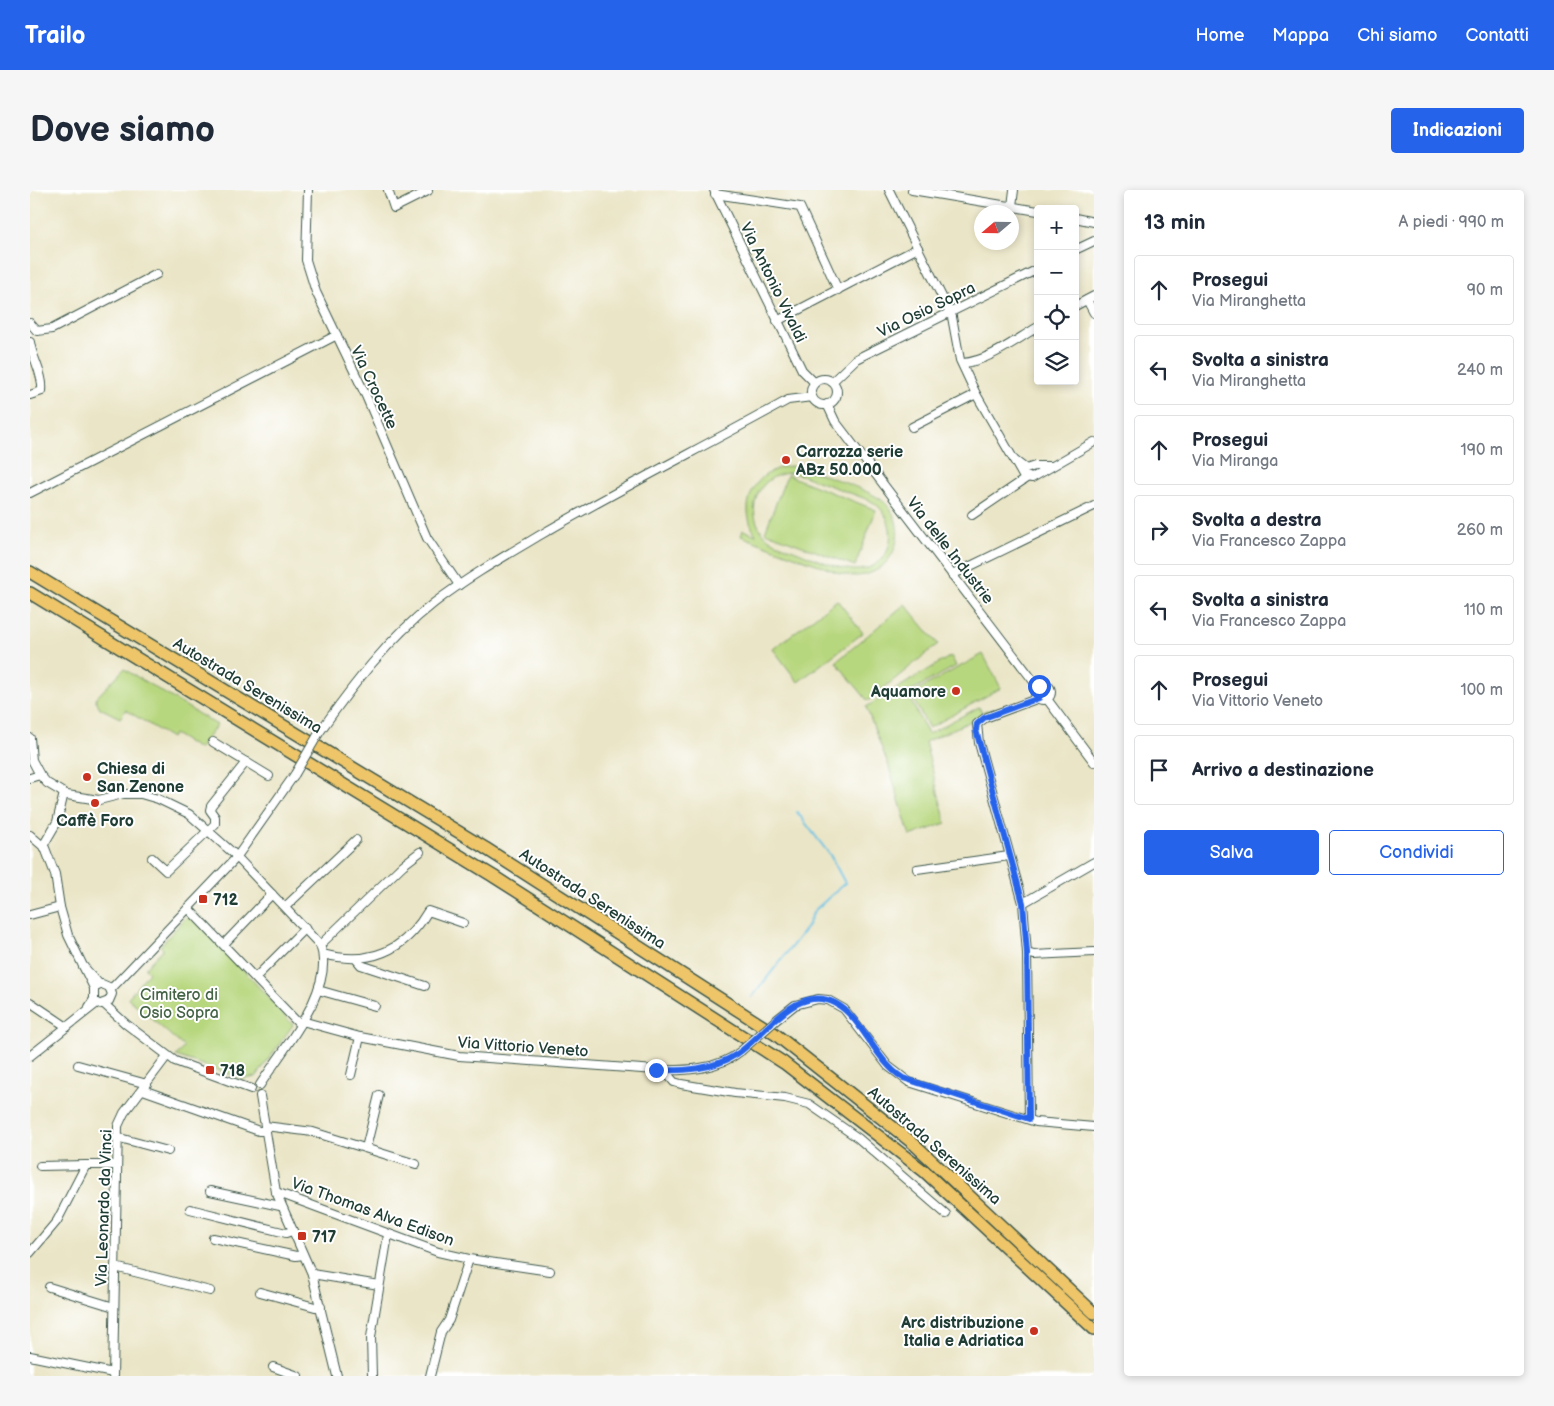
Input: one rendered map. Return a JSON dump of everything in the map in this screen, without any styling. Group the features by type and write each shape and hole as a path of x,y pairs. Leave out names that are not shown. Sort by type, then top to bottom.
{"highway":[{"name":"Autostrada Serenissima","path":"30,572 485,848 775,1034 914,1144 1094,1313"},
{"name":"Autostrada Serenissima","path":"30,593 493,876 784,1064 924,1172 1094,1329"}],"street":[{"name":"Via Crocette","path":"308,190 306,260 316,292 366,396 427,538 459,585"},
{"path":"388,190 394,208 428,191"},
{"path":"889,190 949,313 956,330 958,355 976,394 1023,476 1028,477"},
{"path":"912,190 1006,205"},
{"path":"1012,205 1014,190"},
{"path":"715,192 800,207 838,290"},
{"name":"Via Antonio Vivaldi","path":"715,192 802,370 815,383"},
{"path":"1019,207 1034,210"},
{"path":"1079,219 1094,222"},
{"path":"1079,248 1094,241"},
{"path":"778,321 918,248"},
{"name":"Via Osio Sopra","path":"832,382 856,359 1034,271"},
{"path":"30,395 42,390 43,384 31,352 30,340 37,331 52,329 157,274"},
{"path":"1090,298 1094,313"},
{"path":"30,323 37,331"},
{"path":"963,363 975,361 988,355 1034,329"},
{"path":"30,493 337,335"},
{"path":"821,379 832,382 836,389 836,396 828,404 817,402 812,397 811,389 815,383 821,379"},
{"path":"912,427 976,394"},
{"path":"103,987 118,980 236,858 295,774 319,734 354,684 401,632 459,585 589,507 788,400 812,397"},
{"name":"Via delle Industrie","path":"828,404 834,421 1038,687 1044,684 1050,688 1051,694 1043,699 1094,762"},
{"path":"972,515 1028,477 1039,475 1051,466 1094,442"},
{"path":"1014,460 1026,469 1035,466 1051,466"},
{"path":"952,575 1094,506"},
{"path":"1038,687 1036,693 1043,699"},
{"path":"1029,1119 1026,951 1023,903 979,743 977,724 984,718 1043,699"},
{"path":"30,739 32,760 40,775 47,783 64,793 76,798 99,800 123,794 141,794 158,798 189,814 208,830 320,945 323,954 323,972 318,990 301,1023 260,1085 255,1085 251,1090"},
{"path":"213,742 269,776"},
{"path":"152,858 166,871 208,830 216,821 210,810 211,806 246,762"},
{"path":"30,778 40,775"},
{"path":"44,846 57,822 64,793"},
{"path":"30,835 44,846 55,874 60,908 74,950 83,966 112,998 89,1007 67,1028 30,1056"},
{"path":"285,907 356,840"},
{"path":"320,945 420,852"},
{"path":"917,869 1010,856"},
{"path":"1023,903 1094,862"},
{"path":"224,944 272,894"},
{"path":"30,915 60,908"},
{"path":"188,908 301,1023"},
{"path":"323,954 356,959 373,957 389,950 414,930 428,911 463,922"},
{"path":"256,977 305,928"},
{"path":"1026,951 1034,955 1094,952"},
{"path":"356,959 361,965 424,986"},
{"path":"101,1002 103,987"},
{"path":"318,990 375,1006"},
{"name":"Via Vittorio Veneto","path":"301,1023 360,1038 459,1056 682,1071 705,1067 725,1060 741,1051 795,1005 818,999 828,1000 844,1009 888,1066 903,1078 1029,1119 1094,1127"},
{"path":"30,1002 67,1028"},
{"path":"101,1002 167,1056 251,1090 254,1096 260,1096"},
{"path":"351,1075 360,1038"},
{"name":"Via Leonardo da Vinci","path":"113,1374 116,1137 120,1119 167,1056"},
{"path":"78,1065 145,1087 259,1131 265,1128 312,1132 416,1164"},
{"path":"664,1070 674,1082 681,1084 735,1093 785,1098 809,1104 858,1138 946,1214"},
{"path":"260,1085 263,1092 260,1096 276,1192 280,1206 312,1274 337,1376"},
{"path":"366,1148 379,1096"},
{"path":"116,1137 168,1152"},
{"path":"30,1253 57,1221 86,1165"},
{"path":"40,1166 116,1165"},
{"path":"210,1191 280,1206"},
{"name":"Via Thomas Alva Edison","path":"276,1192 438,1252 469,1259 550,1271"},
{"path":"190,1209 286,1232 292,1231"},
{"path":"372,1376 370,1346 388,1235"},
{"path":"213,1238 296,1256 303,1255"},
{"path":"30,1240 37,1245"},
{"path":"430,1376 441,1332 449,1320 469,1259"},
{"path":"115,1267 210,1291"},
{"path":"312,1274 316,1273 379,1285"},
{"path":"48,1287 114,1307"},
{"path":"260,1292 315,1307 321,1306"},
{"path":"30,1358 113,1374"},
{"path":"273,1367 298,1376"}],"green space":[{"path":"790,466 810,471 853,486 883,501 892,511 896,523 895,548 889,558 881,567 870,574 851,576 741,536 743,530 756,535 750,524 748,512 752,490 767,474","holes":["790,473 801,475 869,500 879,507 886,517 890,528 890,540 887,551 881,560 871,567 858,570 840,567 776,543 765,535 758,525 755,513 755,502 759,491 766,482 777,476"]},
{"path":"787,475 876,510 855,566 765,532"},
{"path":"837,600 863,633 798,682 773,649"},
{"path":"905,604 938,644 868,701 836,662"},
{"name":"Aquamore","path":"983,654 1001,688 929,728 910,694"},
{"path":"951,656 956,666 907,693 928,734 979,707 982,712 1004,706 925,742 946,823 910,836 888,764 866,707"},
{"path":"124,669 217,725 199,749 174,734 171,738 126,710 120,718 100,708 95,699"},
{"name":"Cimitero di Osio Sopra","path":"191,912 293,1025 256,1077 244,1079 176,1056 184,1047 128,998 149,972 145,968 163,949 160,946"}],"waterway":[{"path":"752,997 807,927 814,911 845,883 830,855 797,812"}],"place":[{"name":"Carrozza serie ABz 50.000","path":"786,460"},
{"name":"Aquamore","path":"956,691"},
{"name":"Chiesa di San Zenone","path":"87,777"},
{"name":"Caffè Foro","path":"95,803"},
{"name":"712","path":"203,899"},
{"name":"718","path":"210,1070"},
{"name":"717","path":"302,1236"},
{"name":"Arc distribuzione Italia e Adriatica","path":"1034,1331"}],"route":[{"path":"656,1070 682,1071 705,1067 725,1060 737,1055 795,1005 818,999 828,1000 844,1009 888,1066 909,1082 1029,1119 1027,953 1025,949 1023,903 976,730 977,724 984,718 1039,698 1036,692 1039,686"}]}
